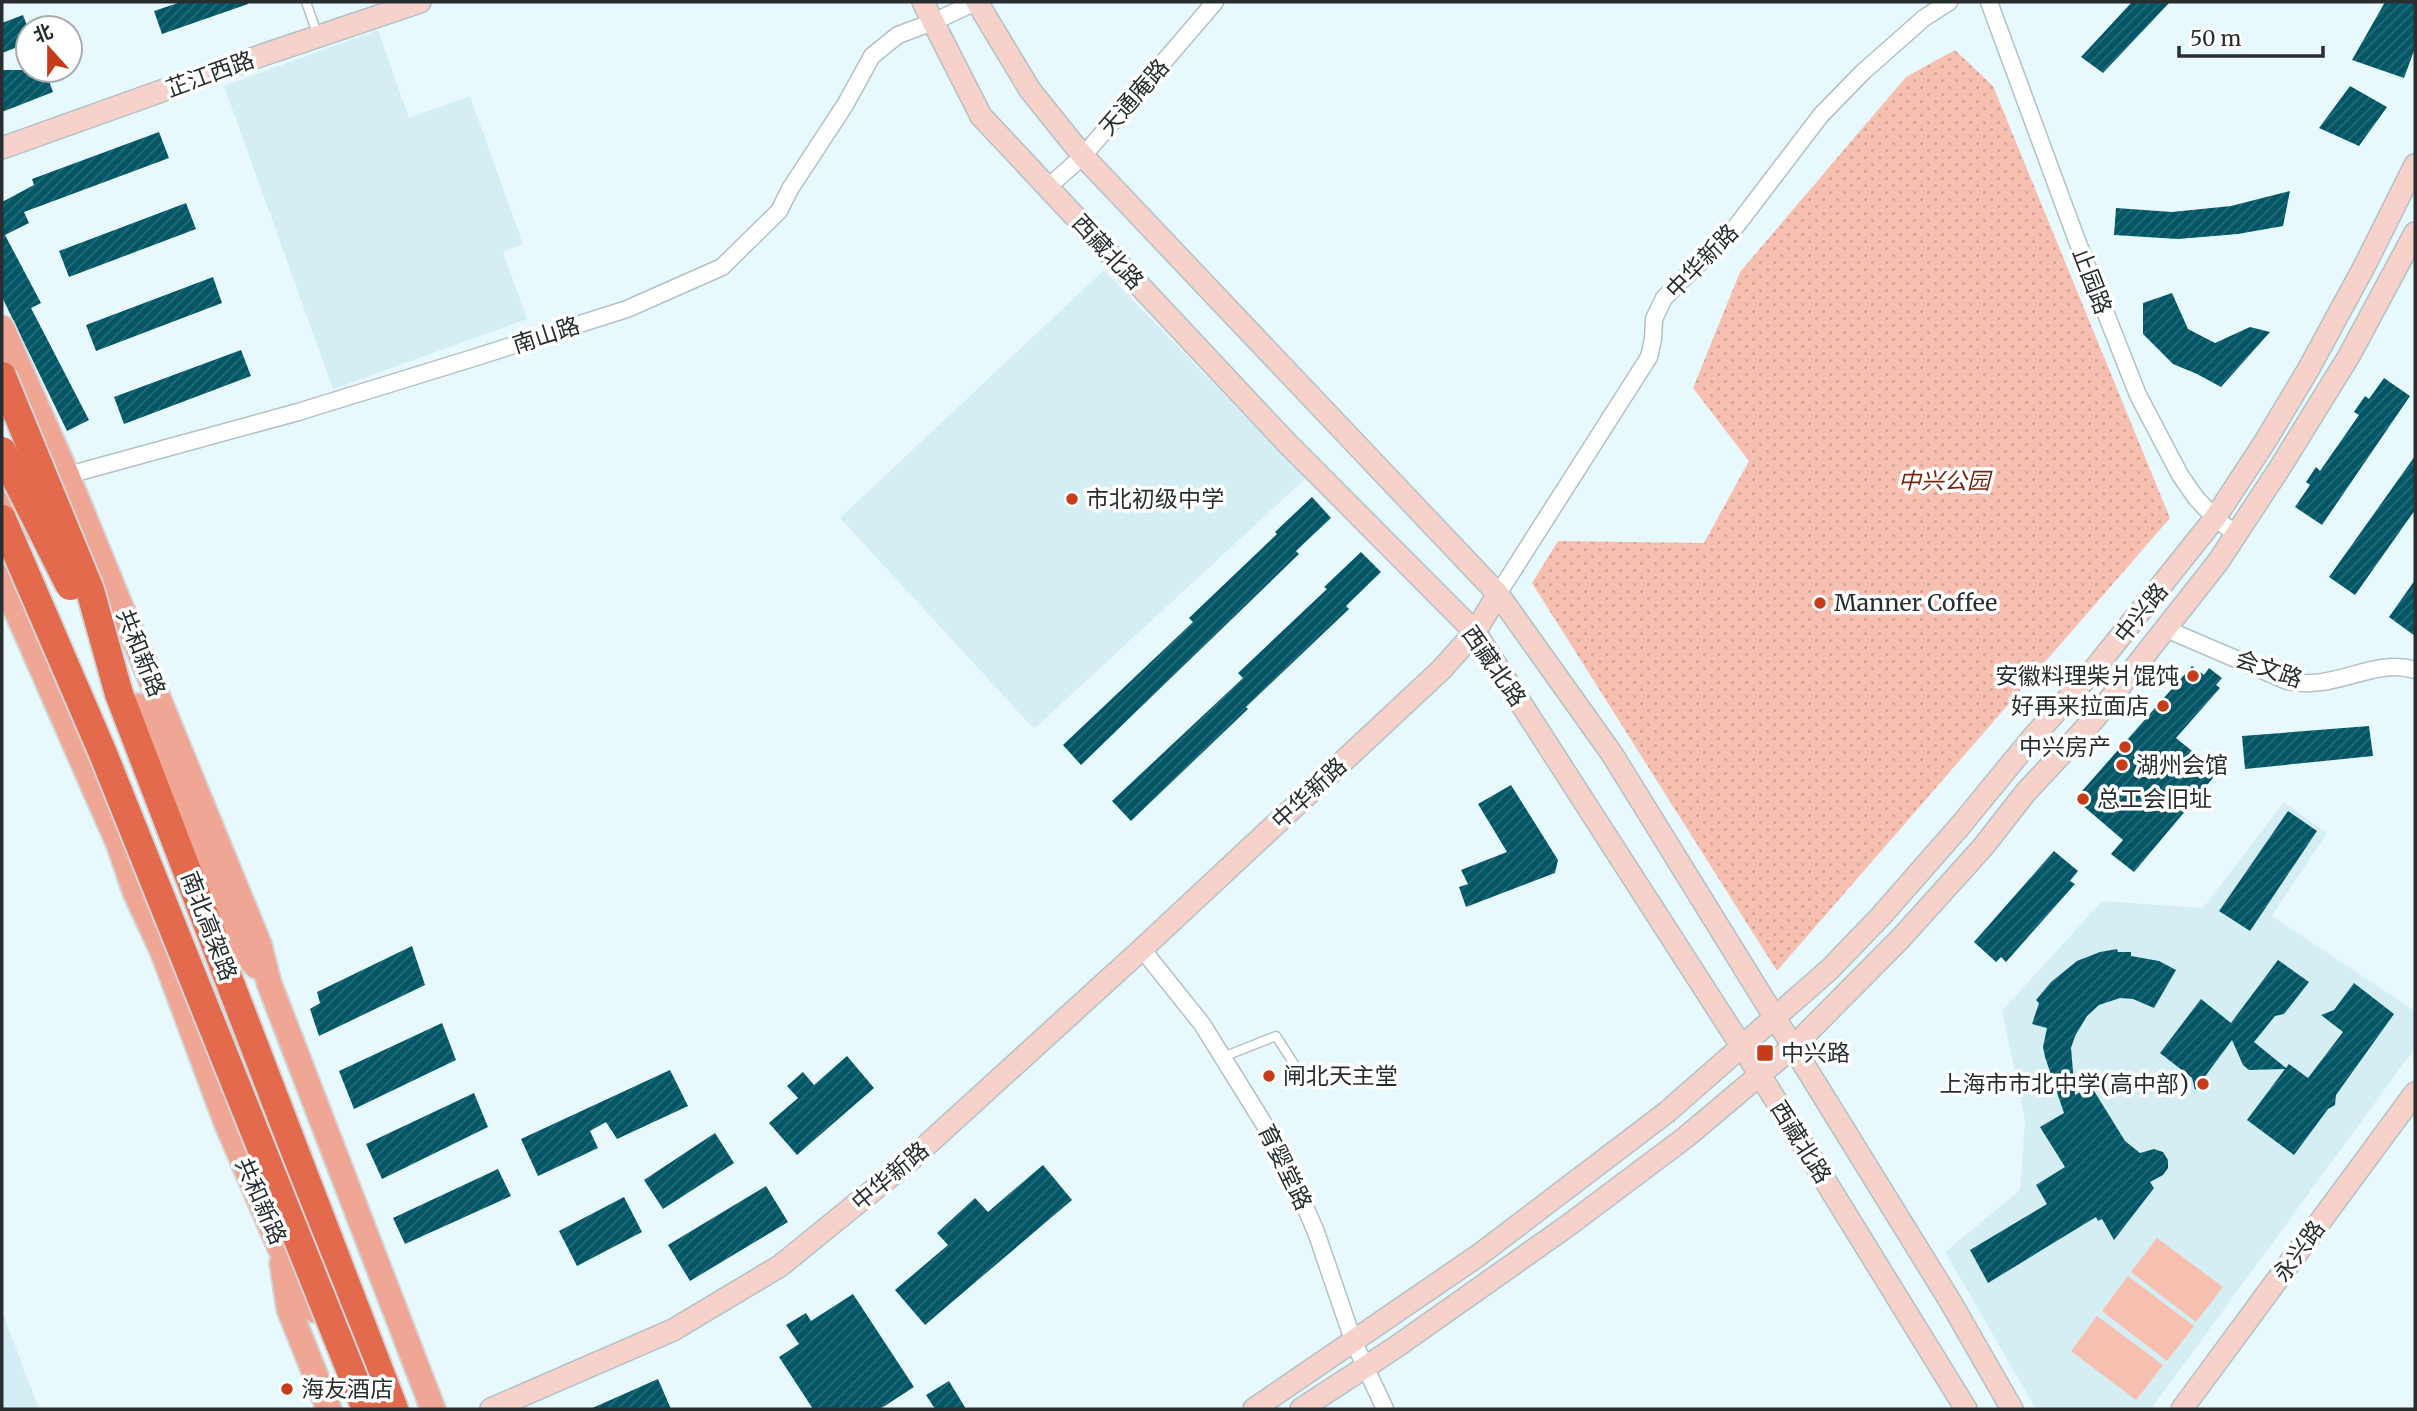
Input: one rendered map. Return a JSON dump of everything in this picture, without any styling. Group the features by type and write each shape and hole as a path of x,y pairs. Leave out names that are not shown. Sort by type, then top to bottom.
{"highway":[{"path":"2,377 90,590 119,694"},
{"name":"南北高架路","path":"2,451 73,591 119,694 394,1409"},
{"name":"南北高架路","path":"2,519 102,751 366,1409"}],"main road":[{"name":"芷江西路","path":"2,148 420,2"},
{"name":"西藏北路","path":"923,2 981,116 1285,441 1475,632 1760,1075 1966,1409"},
{"name":"西藏北路","path":"977,2 1030,90 1083,156 1498,594 1612,754 1950,1301 2012,1409"},
{"name":"中兴路","path":"1254,1409 1479,1255 1667,1112 1776,1018 1872,925 2092,672 2215,518 2308,370 2381,236 2415,165"},
{"name":"中兴路","path":"1301,1409 1566,1227 1686,1137 1794,1046 1920,918 1983,847 2026,792 2095,718 2237,535 2349,356 2415,233"},
{"name":"共和新路","path":"2,328 61,481 259,944 269,983 433,1409"},
{"name":"共和新路","path":"2,377 61,481 70,540 194,845 244,952 269,983"},
{"name":"共和新路","path":"2,497 148,856 162,950"},
{"name":"共和新路","path":"2,578 119,845 135,892 162,950 226,1122 281,1248 309,1298 352,1409"},
{"name":"中华新路","path":"491,1409 673,1330 780,1266 908,1162 1142,949 1441,670 1475,632 1498,594"},
{"path":"56,701 94,724"},
{"name":"永兴路","path":"2182,1409 2415,1093"},
{"path":"281,1248 289,1309 329,1409"}],"street":[{"name":"南山路","path":"2,497 298,412 496,351 627,309 723,267 779,211 872,56 898,35 977,2"},
{"name":"天通庵路","path":"1048,187 1083,156 1215,2"},
{"name":"中华新路","path":"1498,594 1649,357 1654,318 1664,298 1734,229 1821,115 1863,72 1914,27 1949,2"},
{"name":"止园路","path":"1989,2 2124,363 2159,438 2180,475 2196,498 2215,518 2237,535"},
{"name":"会文路","path":"2166,629 2287,681 2301,684 2328,682 2388,667 2401,666 2415,670"},
{"name":"育婴堂路","path":"1142,949 1202,1024 1282,1153 1300,1192 1353,1340 1385,1409"}],"lane":[{"path":"306,2 318,36"},
{"path":"1223,1057 1276,1036 1296,1068"}],"shaded area":[{"path":"378,30 409,118 470,96 523,244 503,252 527,319 333,389 224,86"},
{"name":"市北初级中学","path":"1104,270 1305,479 1034,729 840,518"},
{"name":"上海市市北中学(高中部)","path":"2284,802 2327,833 2272,916 2415,1011 2415,1048 2151,1409 2036,1409 1945,1252 2020,1190 2025,1120 2002,1011 2102,901 2203,908"},
{"path":"2,1311 39,1409 2,1409"}],"green space":[{"name":"中兴公园","path":"1955,50 1993,86 2170,518 1777,971 1532,583 1558,541 1704,543 1749,461 1693,388 1740,272 1906,77"},
{"path":"2157,1238 2223,1287 2196,1322 2131,1272"},
{"path":"2128,1276 2194,1326 2167,1361 2102,1311"},
{"path":"2097,1316 2163,1365 2136,1400 2071,1351"}],"building":[{"path":"181,2 248,4 162,34 154,11"},
{"path":"2132,2 2170,2 2103,73 2081,57"},
{"path":"2385,2 2415,2 2415,48 2404,78 2352,60"},
{"path":"14,18 14,48 2,53 2,23"},
{"path":"2,70 14,70 14,84 50,84 53,92 2,112"},
{"path":"2350,86 2387,107 2359,146 2319,128"},
{"path":"159,132 169,158 24,212 29,223 5,235 41,303 31,308 89,420 67,431 2,297 2,202 34,185 32,179"},
{"path":"2290,191 2283,226 2238,234 2178,239 2114,235 2116,208 2172,212 2231,206"},
{"path":"186,203 196,229 69,277 59,251"},
{"path":"213,277 222,303 96,351 86,325"},
{"path":"2172,293 2188,329 2215,343 2250,327 2270,332 2221,387 2173,364 2143,334 2143,303"},
{"path":"241,350 251,376 124,424 114,397"},
{"path":"2384,378 2410,396 2322,525 2295,507 2310,485 2306,482 2316,467 2320,471 2359,415 2354,412 2365,396 2369,399"},
{"path":"2415,456 2415,510 2355,595 2329,577"},
{"path":"1312,497 1331,518 1296,551 1299,554 1081,765 1063,745 1193,622 1189,618"},
{"path":"1361,552 1381,572 1346,606 1349,609 1131,821 1112,801 1243,678 1238,673 1327,589 1324,587"},
{"path":"2415,580 2415,636 2389,617"},
{"path":"2192,666 2204,675 2209,668 2222,678 2216,685 2220,688 2176,738 2218,772 2134,872 2111,854 2123,840 2075,799"},
{"path":"2369,726 2373,756 2245,769 2242,736"},
{"path":"1511,785 1558,860 1555,873 1466,907 1459,887 1468,884 1461,870 1507,852 1478,804"},
{"path":"2288,811 2317,831 2250,931 2219,911"},
{"path":"2054,851 2078,871 2070,881 2075,884 2006,962 2001,957 1996,962 1974,942"},
{"path":"412,946 425,985 319,1036 310,1009 320,1003 317,992"},
{"path":"2117,949 2118,952 2131,952 2131,956 2159,961 2176,970 2154,1008 2133,999 2120,998 2099,1005 2087,1016 2071,1048 2075,1095 2091,1086 2125,1141 2140,1153 2154,1149 2163,1152 2168,1160 2168,1168 2163,1175 2150,1182 2154,1188 2114,1240 2102,1219 2098,1221 2096,1217 1988,1283 1970,1250 2047,1204 2036,1185 2065,1167 2040,1127 2064,1113 2043,1047 2047,1028 2032,1024 2039,1003 2036,1000 2051,982 2077,961"},
{"path":"2278,960 2309,982 2284,1014 2275,1016 2254,1042 2286,1068 2289,1064 2308,1078 2343,1032 2321,1015 2334,1010 2354,983 2394,1014 2336,1095 2335,1105 2328,1109 2294,1155 2247,1120 2285,1069 2249,1070 2243,1065 2232,1040 2195,1090 2192,1078 2160,1053 2201,999 2231,1023"},
{"path":"442,1023 456,1060 354,1109 339,1071"},
{"path":"847,1056 874,1088 797,1155 769,1123 798,1098 787,1086 803,1072 814,1085"},
{"path":"670,1070 688,1106 617,1139 606,1122 590,1131 598,1148 538,1176 521,1139"},
{"path":"474,1093 488,1127 382,1179 366,1144"},
{"path":"715,1133 734,1163 663,1209 644,1180"},
{"path":"1043,1165 1072,1200 925,1325 895,1290 948,1245 937,1233 975,1198 988,1212"},
{"path":"498,1169 511,1196 405,1244 393,1218"},
{"path":"766,1186 788,1222 690,1281 668,1245"},
{"path":"624,1197 642,1232 577,1266 559,1231"},
{"path":"853,1294 914,1387 880,1409 813,1409 779,1357 799,1344 786,1325 806,1313 811,1321"},
{"path":"658,1379 671,1409 590,1409"},
{"path":"949,1381 966,1409 935,1409 926,1395"}],"place":[{"name":"市北初级中学","path":"1072,499"},
{"name":"Manner Coffee","path":"1820,603"},
{"name":"安徽料理柴爿馄饨","path":"2193,676"},
{"name":"好再来拉面店","path":"2163,706"},
{"name":"中兴房产","path":"2125,747"},
{"name":"湖州会馆","path":"2122,765"},
{"name":"总工会旧址","path":"2083,799"},
{"name":"中兴路","path":"1765,1053"},
{"name":"闸北天主堂","path":"1269,1076"},
{"name":"上海市市北中学(高中部)","path":"2203,1084"},
{"name":"海友酒店","path":"287,1389"}]}
